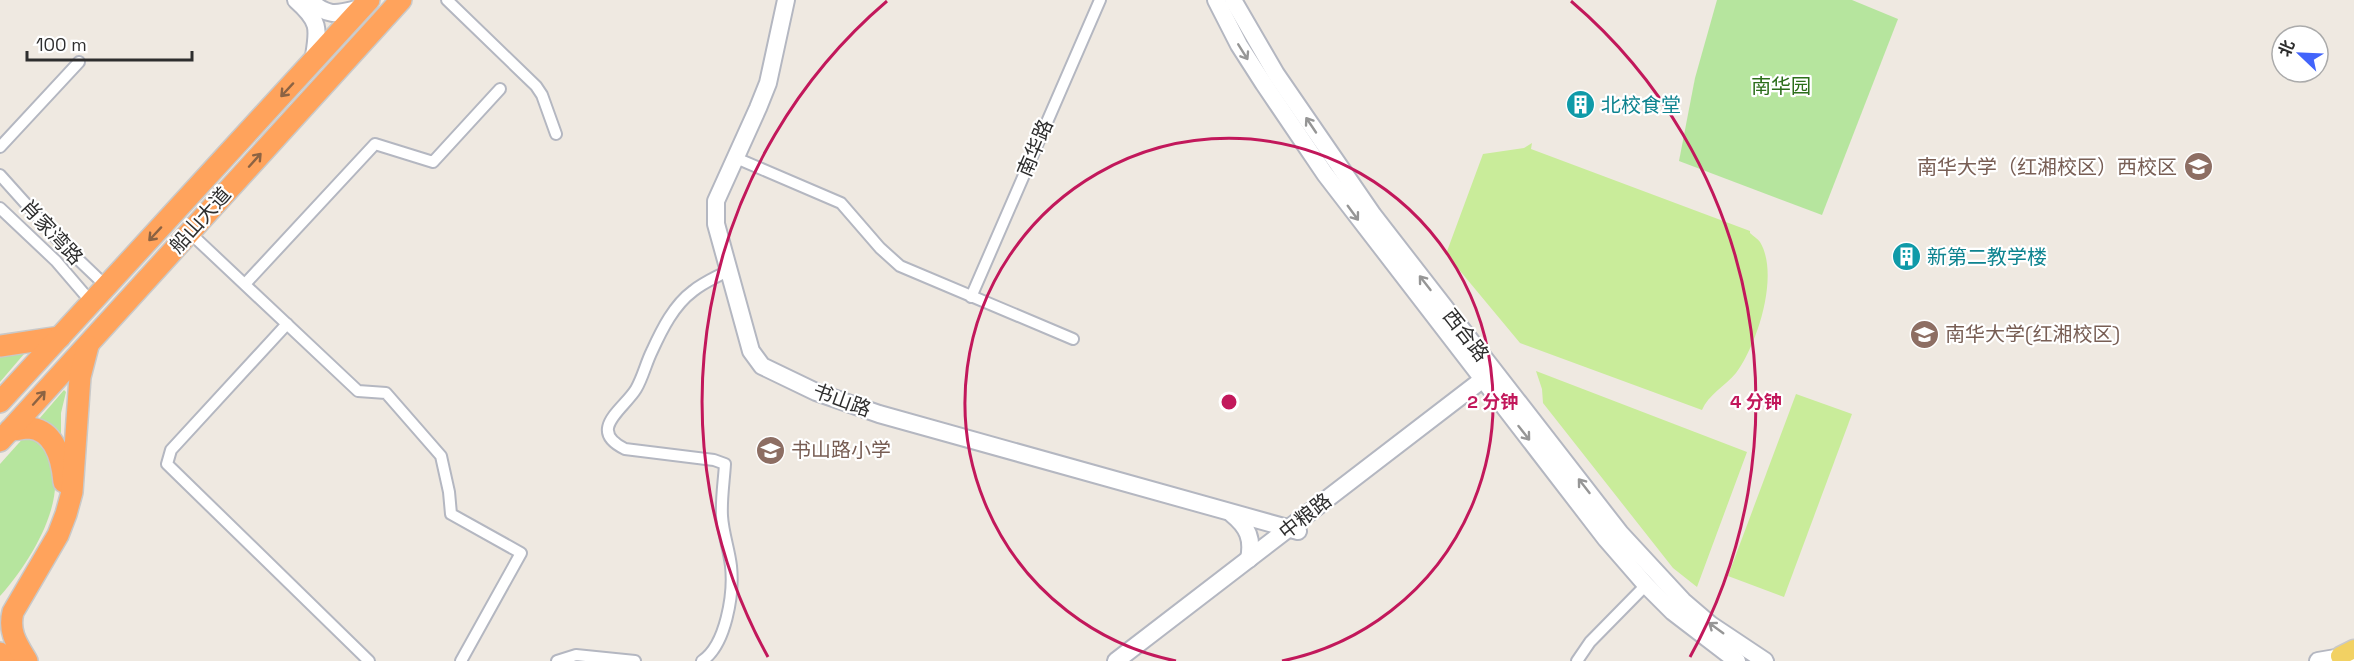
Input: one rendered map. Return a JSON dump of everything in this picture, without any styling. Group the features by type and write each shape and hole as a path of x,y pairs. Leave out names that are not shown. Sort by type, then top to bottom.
{"highway":[{"name":"船山大道","path":"5,436 401,0"},
{"name":"船山大道","path":"0,402 365,4"},
{"path":"0,346 60,337"},
{"path":"27,661 12,634 10,622 13,612 58,534 66,514 72,492 80,377 89,343"},
{"path":"0,608 21,584 50,533 64,482 57,449 42,432 30,428 5,436"},
{"path":"0,637 22,661"},
{"path":"0,652 9,661"}],"street":[{"path":"296,0 313,15 317,32 313,62"},
{"path":"309,0 318,8 333,15 365,4"},
{"path":"447,0 536,86 542,95 556,134"},
{"name":"书山路","path":"786,0 768,83 716,201 715,214 729,270 756,360 762,366 816,392 879,414 1293,530"},
{"name":"南华路","path":"971,297 1100,0"},
{"name":"西合路","path":"1216,0 1239,45 1263,84 1325,174 1490,378 1657,574 1711,625 1765,661"},
{"name":"西合路","path":"1233,0 1276,74 1373,215 1606,539 1646,585 1695,630 1737,661"},
{"path":"0,147 80,62"},
{"path":"245,284 375,144 433,162 500,89"},
{"path":"736,158 841,203 880,248 900,266 1073,339"},
{"name":"肖家湾路","path":"0,175 61,243 107,287"},
{"path":"0,208 56,261 92,303"},
{"path":"189,232 358,391 386,393 441,456 451,514 521,553 461,661"},
{"path":"702,661 710,655 721,636 730,604 731,568 722,517 725,464 714,460 625,449 616,445 610,437 608,426 613,414 636,388 668,319 692,291 729,270"},
{"path":"287,324 171,450 167,464 369,661"},
{"name":"中粮路","path":"1128,661 1490,378"},
{"path":"1229,512 1241,522 1249,535 1251,550 1249,559"},
{"name":"中粮路","path":"1116,661 1249,559 1293,530"},
{"path":"1577,661 1590,642 1646,585"},
{"path":"2318,661 2349,654"},
{"path":"556,661 576,655 635,661"}],"green space":[{"name":"南华园","path":"1717,0 1852,0 1898,19 1822,215 1679,161 1695,78"},
{"path":"1532,143 1531,149 1750,231 1760,242 1766,256 1768,272 1767,291 1758,328 1744,361 1736,373 1712,395 1702,410 1520,343 1446,254 1483,154 1524,148"},
{"path":"30,347 0,382 0,351"},
{"path":"1536,371 1747,452 1697,587 1673,568 1543,403 1542,389"},
{"path":"64,390 66,392 61,413 61,438 39,419"},
{"path":"1796,394 1852,414 1784,597 1728,576"},
{"path":"26,435 44,450 53,466 55,485 52,505 35,546 24,565 0,596 0,464"}],"place":[{"name":"北校食堂","path":"1580,105"},
{"name":"南华大学（红湘校区）西校区","path":"2198,167"},
{"name":"新第二教学楼","path":"1906,257"},
{"name":"南华大学(红湘校区)","path":"1924,334"},
{"name":"书山路小学","path":"770,450"}]}
